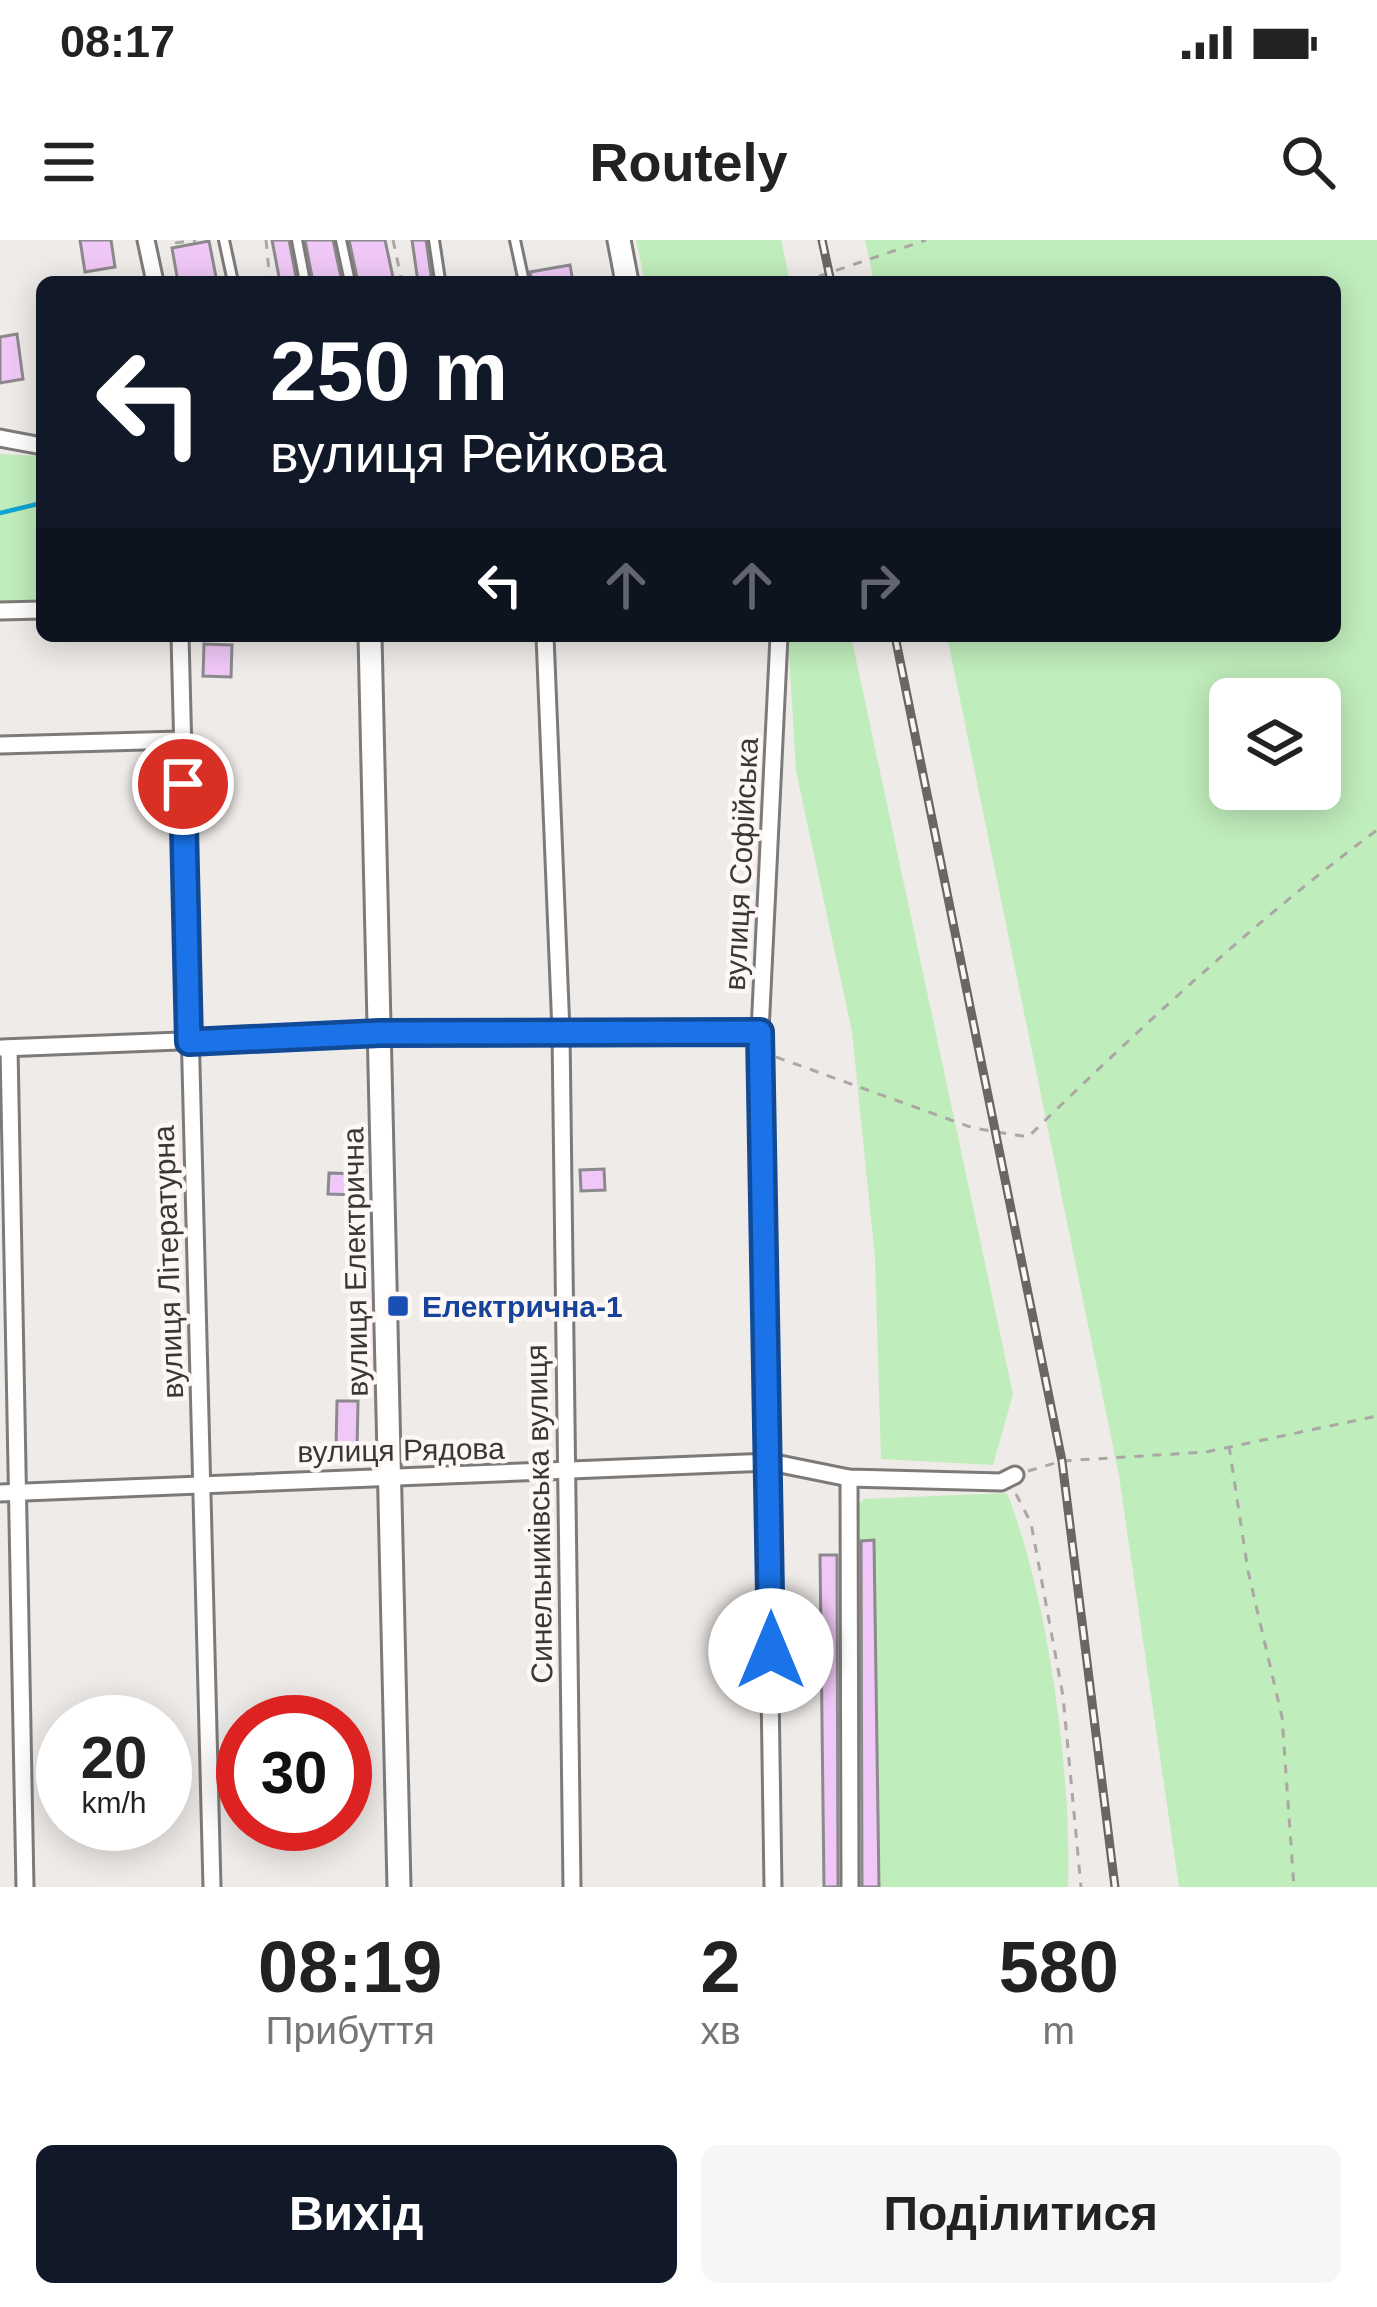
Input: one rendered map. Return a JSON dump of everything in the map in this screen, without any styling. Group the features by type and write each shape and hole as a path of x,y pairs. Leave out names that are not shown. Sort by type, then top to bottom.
{"street":[{"path":"146,240 154,276"},
{"path":"619,240 626,276"},
{"path":"0,438 36,445"},
{"path":"0,611 36,610"},
{"name":"вулиця Літературна","path":"180,642 212,1887"},
{"name":"вулиця Електрична","path":"370,642 398,1887"},
{"name":"Синельниківська вулиця","path":"544,642 561,1032 572,1887"},
{"name":"вулиця Софійська","path":"772,1887 770,1462 760,1032 779,642"},
{"path":"0,746 182,740"},
{"path":"25,1887 9,1493 4,1048 380,1033 760,1032"},
{"name":"вулиця Рядова","path":"9,1493 201,1482 565,1474 770,1462 849,1478 1008,1479"},
{"path":"849,1478 850,1887"}],"lane":[{"path":"224,240 230,276"},
{"path":"297,240 304,276"},
{"path":"341,240 349,276"},
{"path":"434,240 439,276"},
{"path":"515,240 523,276"}],"path":[{"path":"175,243 196,240"},
{"path":"266,240 269,276"},
{"path":"393,240 401,276"},
{"path":"820,276 926,240"},
{"path":"760,1050 974,1128 1028,1137 1270,912 1377,830"},
{"path":"1082,1887 1075,1774 1031,1523 1008,1479 1062,1461 1228,1446 1377,1416"},
{"path":"1228,1446 1248,1571 1282,1717 1294,1887"}],"green space":[{"path":"636,240 781,240 789,276 644,276"},
{"path":"865,240 1377,240 1377,1887 1179,1887 1119,1476 948,642 1341,642 1341,276 873,276"},
{"path":"0,454 36,456 36,603 0,604"},
{"path":"788,642 852,642 1013,1394 993,1465 881,1459 875,1258 852,1032 796,771"},
{"path":"1007,1493 1034,1582 1054,1687 1066,1793 1068,1887 879,1887 874,1541 854,1541 853,1510 864,1499"}],"building":[{"path":"80,240 111,240 115,267 85,272"},
{"path":"272,240 289,240 296,276 279,276"},
{"path":"305,240 333,240 341,276 312,276"},
{"path":"349,240 385,240 393,276 357,276"},
{"path":"412,240 426,240 431,276 417,276"},
{"path":"209,241 216,276 177,276 172,248"},
{"path":"570,265 572,276 531,276 530,272"},
{"path":"17,334 23,379 0,383 0,337"},
{"path":"204,644 232,645 231,677 203,676"},
{"path":"604,1169 605,1190 581,1191 580,1170"},
{"path":"329,1173 361,1174 360,1195 328,1194"},
{"path":"337,1401 358,1401 357,1450 336,1449"},
{"path":"874,1540 879,1887 862,1887 861,1541"},
{"path":"820,1555 837,1555 838,1887 824,1887"}],"waterway":[{"path":"0,513 36,504"}],"railway":[{"path":"822,240 830,276"},
{"path":"896,642 1062,1461 1115,1887"}],"place":[{"name":"Електрична-1","path":"398,1306"}],"route":[{"path":"183,784 189,1042 380,1033 760,1032 771,1651"}]}
